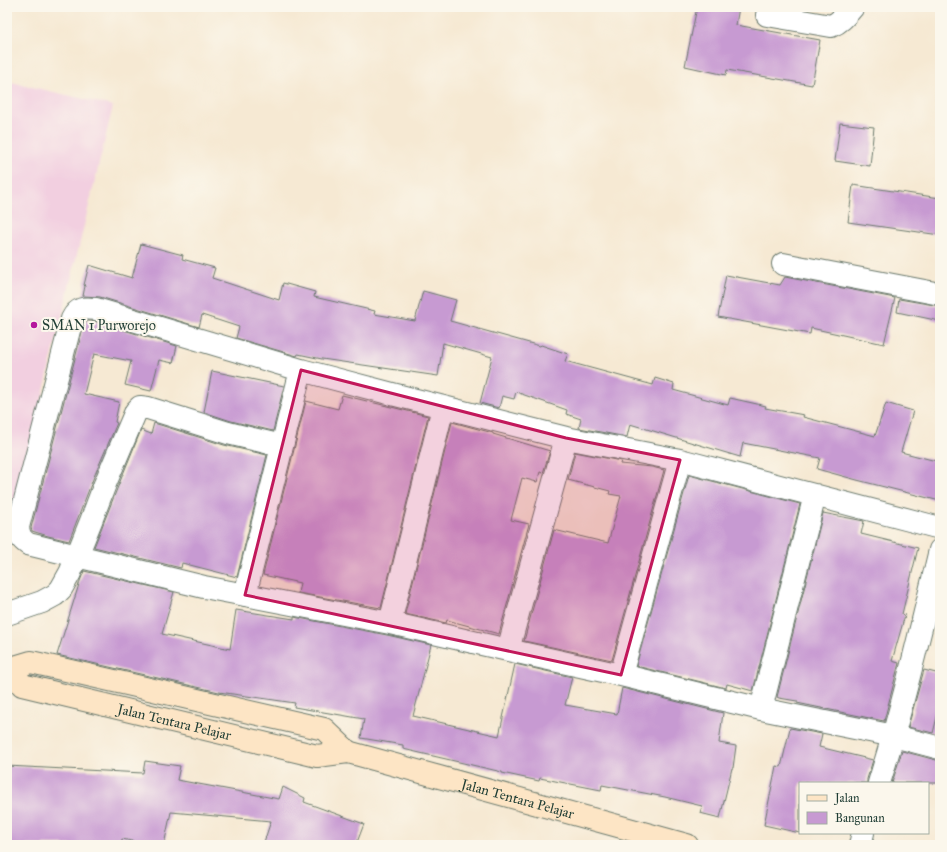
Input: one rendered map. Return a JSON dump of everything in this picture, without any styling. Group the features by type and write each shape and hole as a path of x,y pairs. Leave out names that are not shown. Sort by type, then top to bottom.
{"main road":[{"name":"Jalan Tentara Pelajar","path":"9,667 22,685 317,756 348,752 684,845"}],"street":[{"path":"766,15 831,26 842,20 853,7"},
{"path":"783,264 940,294"},
{"path":"940,528 680,460 566,438 443,407 301,370 86,308 76,312 72,319 18,527 18,534 28,544 204,587 390,623 621,675 761,709 894,736 940,748"},
{"path":"245,595 301,370"},
{"path":"7,614 42,602 55,595 61,589 70,573 136,411 140,407 148,408 228,433 282,446"},
{"path":"390,623 443,407"},
{"path":"508,650 566,438"},
{"path":"621,675 680,460"},
{"path":"761,709 815,495"},
{"path":"879,782 931,624 940,550"},
{"path":"860,845 863,834"}],"highlighted area":[{"path":"301,370 566,438 680,460 621,675 245,595"}],"shaded area":[{"name":"SMAN 1 Purworejo","path":"7,81 113,106 7,543"}],"building":[{"path":"697,7 739,7 736,25 820,40 812,85 727,70 726,75 685,66"},
{"path":"840,123 874,127 870,166 835,161"},
{"path":"853,185 940,198 940,235 848,222"},
{"path":"141,244 183,255 182,259 215,268 212,278 279,300 283,283 315,292 314,297 375,311 374,314 415,321 423,291 456,300 450,321 540,346 541,345 568,354 565,361 653,385 655,378 674,384 673,390 728,405 730,398 766,406 765,408 804,415 803,417 875,436 886,403 913,411 901,452 940,462 940,501 817,469 820,458 743,443 740,457 630,424 627,437 579,428 581,419 566,414 567,410 516,392 514,399 502,396 499,408 480,403 492,357 443,343 438,376 322,359 298,354 297,356 236,338 239,327 202,315 199,327 100,297 83,296 89,265 132,278"},
{"path":"726,275 780,285 785,277 895,298 884,344 811,328 810,334 718,317"},
{"path":"899,299 940,306 940,321 897,312"},
{"path":"86,321 94,321 177,346 173,363 159,360 151,391 125,385 131,361 94,354 84,394 119,402 115,422 117,423 69,541 32,531 31,528"},
{"path":"212,371 284,386 273,431 231,421 204,412"},
{"path":"342,395 428,416 381,608 298,593 300,583 263,575 306,401 338,409"},
{"path":"452,422 550,451 543,473 540,472 537,482 522,478 511,520 529,524 499,634 447,620 446,623 405,614"},
{"path":"154,423 224,445 267,455 237,577 182,563 181,568 94,547 141,430 151,434"},
{"path":"575,452 621,461 620,464 652,467 664,470 612,660 524,641 554,530 608,543 621,496 609,494 610,491 568,480"},
{"path":"689,475 800,504 753,691 727,684 726,688 636,666"},
{"path":"823,513 864,521 861,534 918,548 902,614 905,615 892,661 899,663 884,721 797,703 797,701 777,697"},
{"path":"84,571 174,592 162,634 230,649 236,610 294,619 294,617 431,645 413,716 499,736 515,664 572,677 565,705 617,714 622,688 723,713 719,743 736,746 733,768 720,818 700,813 702,806 665,797 602,785 601,790 540,778 539,781 403,749 403,745 361,738 364,719 294,707 295,703 219,692 57,655"},
{"path":"924,670 940,674 940,705 933,733 908,727"},
{"path":"790,728 822,734 819,747 873,760 867,782 799,782 799,833 764,825 776,766 781,767"},
{"path":"902,751 940,761 940,783 892,782"},
{"path":"145,761 180,766 177,780 279,799 283,787 305,798 304,802 364,824 356,845 263,845 271,821 171,812 164,845 151,845 122,839 121,845 7,845 7,766 143,773"}],"place":[{"name":"SMAN 1 Purworejo","path":"34,325"}]}
